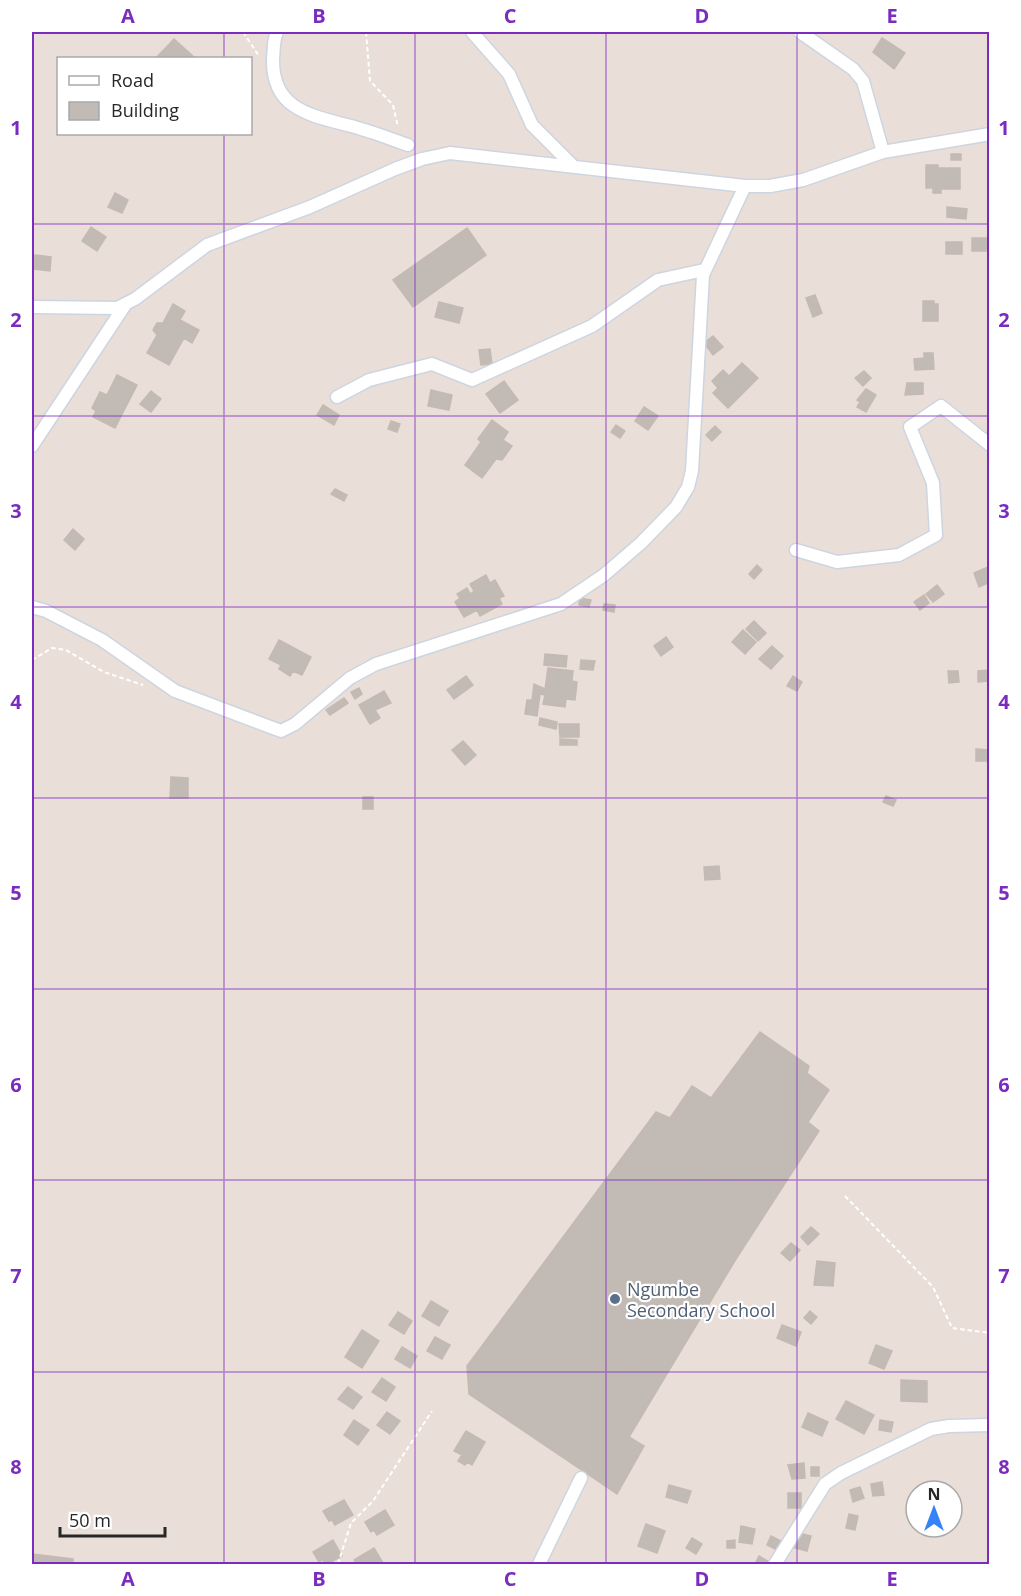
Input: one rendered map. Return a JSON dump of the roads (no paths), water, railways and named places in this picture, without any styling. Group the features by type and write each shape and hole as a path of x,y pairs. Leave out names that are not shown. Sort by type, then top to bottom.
{"street":[{"path":"277,32 274,39 273,67 276,83 287,100 301,111 318,119 354,127 408,145"},
{"path":"472,32 509,74 532,125 573,166"},
{"path":"800,32 853,69 863,81 883,152"},
{"path":"32,446 125,305 207,245 310,207 422,159 450,153 745,186 770,186 803,180 883,152 990,134"},
{"path":"32,607 45,611 102,640 175,691 281,730 294,724 350,678 376,664 561,604 604,574 641,543 676,507 688,487 694,443 704,270 745,186"},
{"path":"337,397 369,380 432,364 471,380 592,326 658,280 704,270"},
{"path":"32,307 104,309 125,305"},
{"path":"796,550 837,562 899,555 936,535 933,483 910,427 941,406 990,445"},
{"path":"775,1564 825,1484 841,1473 931,1430 949,1426 990,1425"},
{"path":"539,1564 581,1478"}],"place":[{"name":"Ngumbe Secondary School","path":"615,1299"}]}
